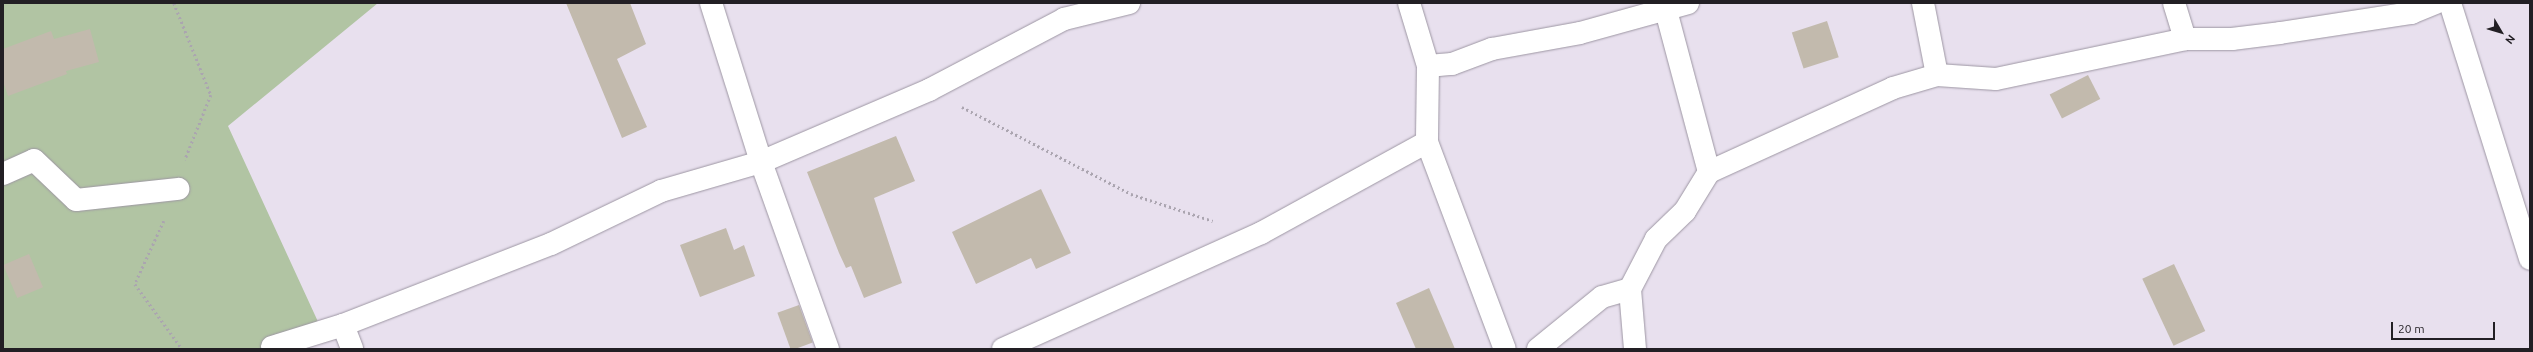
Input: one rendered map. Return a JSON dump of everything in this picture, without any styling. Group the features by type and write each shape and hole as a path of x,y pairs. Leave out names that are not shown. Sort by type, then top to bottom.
{"street":[{"path":"711,3 761,162 828,349"},
{"path":"272,347 343,325 551,244 661,191 761,162 929,90 1064,19 1129,3"},
{"path":"1409,3 1428,66 1427,142 1505,349"},
{"path":"1428,66 1452,64 1492,49 1580,33 1665,7 1688,3"},
{"path":"1922,3 1937,75"},
{"path":"2174,3 2185,39"},
{"path":"1635,349 1630,289 1656,239 1685,211 1709,172 1893,88 1937,75 1996,79 2185,39 2232,39 2280,33 2411,13 2438,3 2530,259"},
{"path":"1665,7 1709,172"},
{"path":"1004,349 1261,233 1427,142"},
{"path":"3,174 34,160 76,200 178,189"},
{"path":"1538,349 1602,297 1630,289"},
{"path":"343,325 352,349"}],"path":[{"path":"174,3 211,95 185,159 178,189 135,284 182,349"},
{"path":"929,90 1131,194 1181,213 1217,222"}],"green space":[{"path":"3,3 378,3 228,126 320,326 282,349 3,349"}],"building":[{"path":"566,3 630,3 646,44 617,59 647,127 622,138"},
{"path":"1827,21 1839,57 1804,69 1792,32"},
{"path":"90,29 99,62 66,71 67,74 8,96 3,81 3,49 51,31 54,39"},
{"path":"2088,75 2100,99 2062,119 2050,95"},
{"path":"896,136 915,181 874,198 902,283 864,298 851,266 846,268 839,253 807,172"},
{"path":"1041,189 1071,253 1036,269 1031,258 976,284 952,232"},
{"path":"726,228 734,250 744,245 755,276 700,297 680,245"},
{"path":"29,254 43,287 17,298 3,265"},
{"path":"2174,264 2205,331 2174,346 2142,279"},
{"path":"1429,288 1455,349 1416,349 1396,303"},
{"path":"799,305 813,343 795,349 791,349 777,313"}]}
